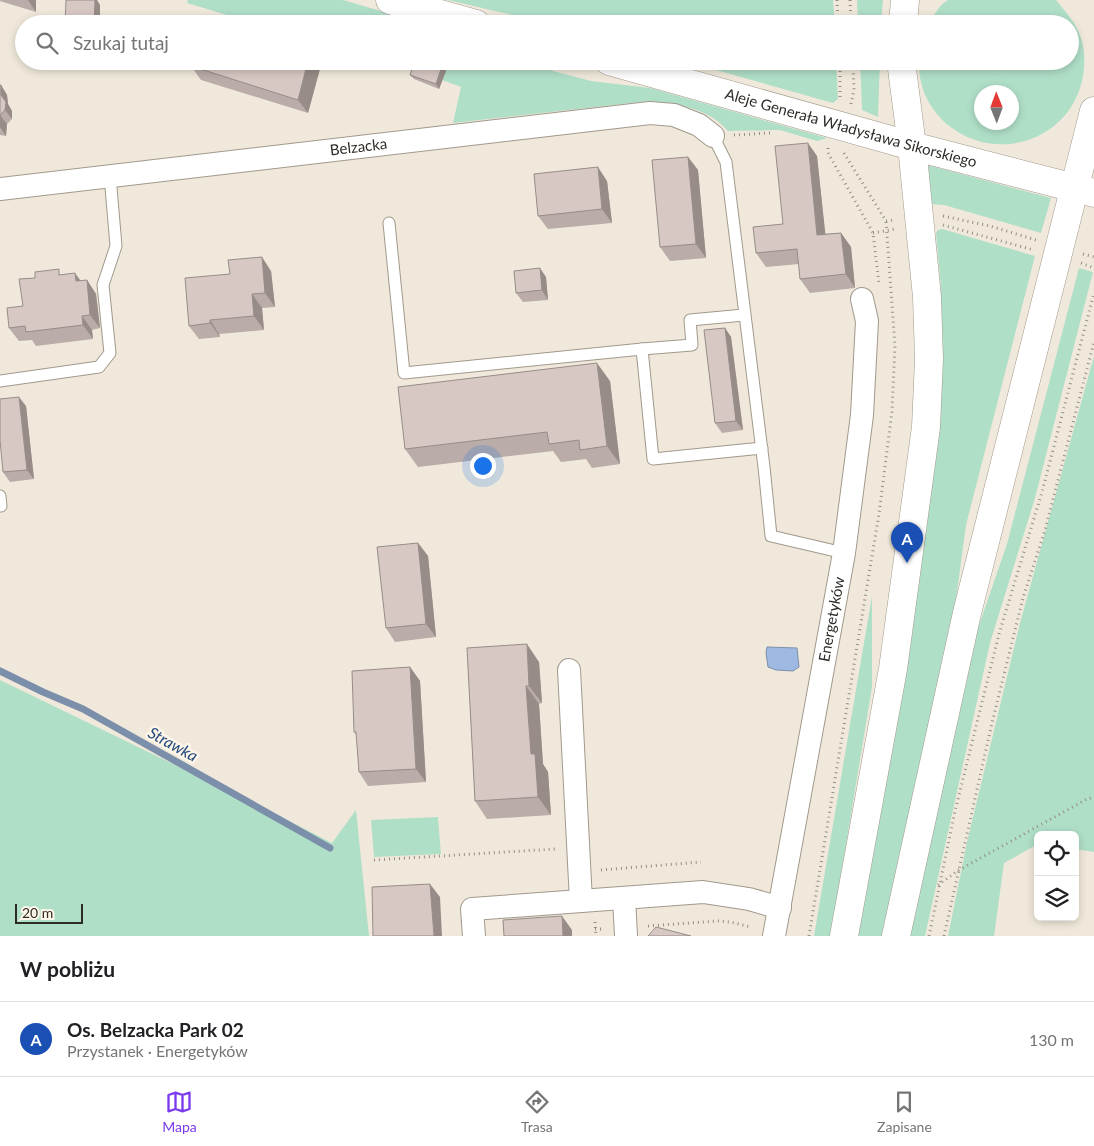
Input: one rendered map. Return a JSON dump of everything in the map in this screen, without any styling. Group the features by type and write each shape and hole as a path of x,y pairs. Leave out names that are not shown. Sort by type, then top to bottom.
{"street":[{"path":"390,0 444,15"},
{"path":"904,15 906,0"},
{"name":"Aleje Generała Władysława Sikorskiego","path":"641,70 912,146 1084,191"},
{"path":"844,936 893,669 926,427 929,326 912,146 902,70"},
{"path":"896,936 967,614 1058,256 1084,191 1094,111"},
{"name":"Belzacka","path":"0,189 650,114 674,114 699,125 713,136"},
{"name":"Energetyków","path":"774,936 844,553 862,414 867,321 862,299"},
{"path":"569,670 581,901"},
{"path":"474,936 472,908 715,893 749,899 780,908"},
{"path":"624,898 625,932"}],"lane":[{"path":"713,136 726,162 762,448 771,536 844,553"},
{"path":"0,380 99,367 110,353 103,285 116,246 110,176"},
{"path":"389,224 404,373 692,345 690,320 744,315"},
{"path":"642,349 653,459 762,448"}],"path":[{"path":"837,0 838,15"},
{"path":"850,0 851,15"},
{"path":"713,136 775,134"},
{"path":"822,148 828,149"},
{"path":"873,233 920,226 946,225 1094,268"},
{"path":"929,936 938,885 955,811 999,634 1042,492 1094,293"},
{"path":"944,936 992,723 1023,598 1045,530 1094,342"},
{"path":"938,885 959,870 1087,799 1094,797"},
{"path":"374,860 579,848"},
{"path":"595,870 701,862"},
{"path":"596,936 595,929 625,932 718,921 751,927"}],"green space":[{"path":"188,0 343,0 395,15 227,15 187,3"},
{"path":"448,0 833,0 834,15 512,15"},
{"path":"857,0 883,0 882,15 858,15"},
{"path":"948,0 1056,0 1068,15 934,15 941,5"},
{"path":"1079,34 1081,38 1084,52 1083,76 1076,98 1064,116 1048,130 1030,140 1009,144 988,143 967,137 941,119 930,104 923,88 919,70 1079,70"},
{"path":"431,70 551,70 591,81 650,88 827,138 817,141 780,130 728,131 712,117 702,112 681,106 649,101 453,123 461,87 442,80"},
{"path":"716,70 836,70 838,99 833,103"},
{"path":"860,70 880,70 878,117 862,110"},
{"path":"927,165 1051,198 1041,233 944,205 932,204"},
{"path":"942,229 1035,256 966,525 955,607 882,936 857,936 941,397 941,287 936,233"},
{"path":"1079,268 1093,272 1035,498 990,643 925,936 907,936 978,628 1007,544"},
{"path":"1094,356 1094,852 1079,850 1079,831 1034,831 1034,846 1004,863 994,936 948,936 967,842 1020,623"},
{"path":"872,596 872,687 831,936 814,936"},
{"path":"0,680 332,843 356,810 369,936 0,936"},
{"path":"438,817 441,854 374,857 371,820"}],"water":[{"path":"767,647 797,648 799,667 793,671 776,670 768,667"}],"building":[{"path":"66,0 95,0 94,15 65,15"},
{"path":"204,70 306,70 298,100"},
{"path":"412,70 441,70 436,84 410,75"},
{"path":"0,85 1,95 6,102 5,110 0,115"},
{"path":"808,143 817,235 841,233 846,274 800,279 797,249 756,253 753,227 783,224 775,146"},
{"path":"688,157 696,244 660,247 652,160"},
{"path":"598,167 602,209 538,216 534,174"},
{"path":"262,257 265,293 252,294 254,316 210,320 210,323 189,326 185,278 230,274 228,260"},
{"path":"540,268 542,290 516,293 514,271"},
{"path":"59,269 59,275 75,273 76,281 87,280 90,315 82,316 83,325 26,332 25,326 9,328 7,308 23,306 19,279 35,278 35,272"},
{"path":"725,328 736,421 715,423 704,330"},
{"path":"597,363 607,446 580,450 579,440 549,444 547,432 405,449 398,387"},
{"path":"19,397 27,470 3,472 0,440 0,399"},
{"path":"418,543 426,624 386,628 377,547"},
{"path":"527,644 529,686 526,686 531,754 535,754 538,797 475,801 467,648"},
{"path":"410,667 416,769 359,772 356,732 354,732 352,671"},
{"path":"430,884 434,936 373,936 372,887"},
{"path":"562,916 563,936 504,936 503,920"},
{"path":"656,927 691,936 648,936"}],"waterway":[{"name":"Strawka","path":"0,671 83,709 330,848"}],"place":[{"name":"Os. Belzacka Park 02","path":"907,563"}]}
